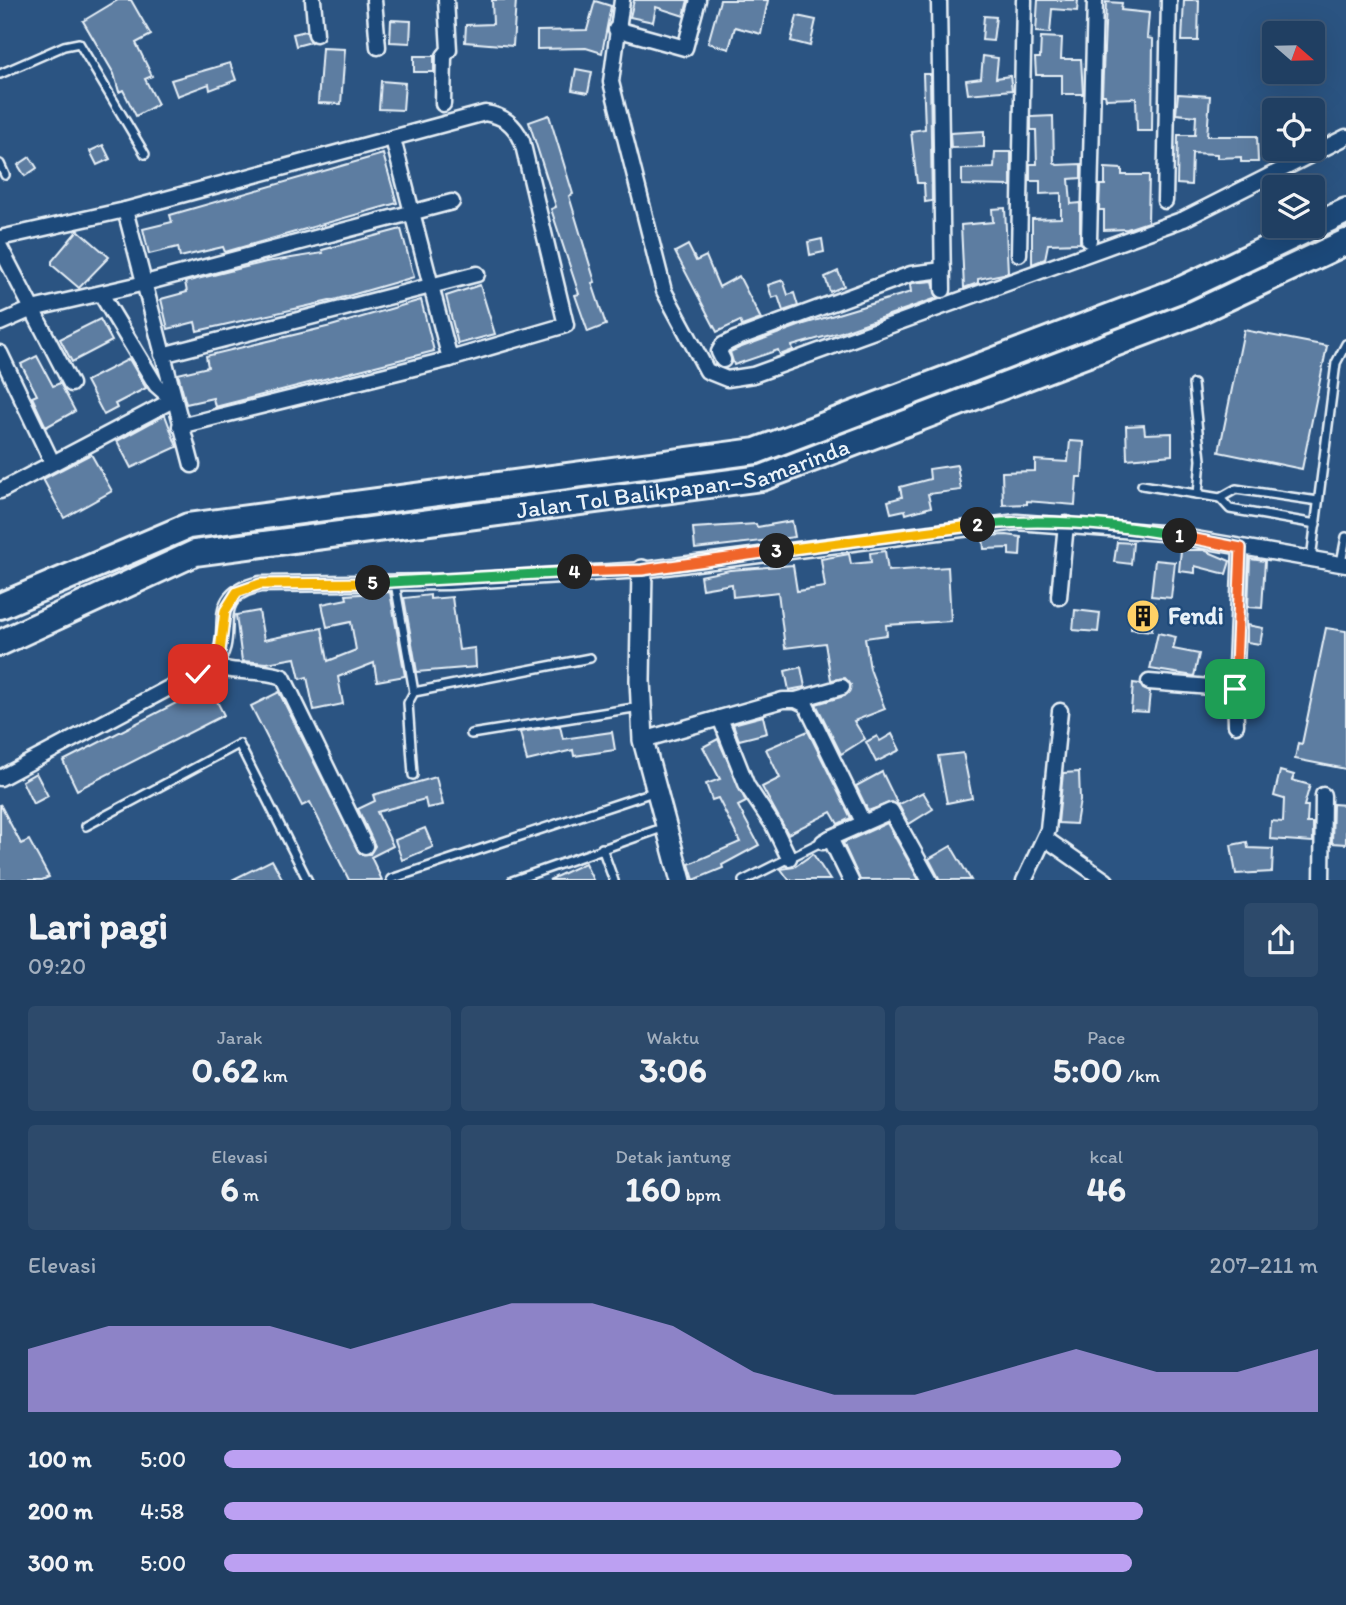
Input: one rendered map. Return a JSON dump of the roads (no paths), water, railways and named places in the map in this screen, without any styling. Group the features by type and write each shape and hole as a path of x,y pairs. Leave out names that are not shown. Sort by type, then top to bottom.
{"highway":[{"name":"Jalan Tol Balikpapan–Samarinda","path":"0,606 188,526 756,451 1182,289 1346,211"},
{"name":"Jalan Tol Balikpapan–Samarinda","path":"0,645 25,629 195,553 762,478 1193,314 1346,242"}],"street":[{"path":"313,0 316,34"},
{"path":"374,0 378,47"},
{"path":"443,104 444,56 449,50 446,0"},
{"path":"622,0 611,82 664,291 707,371 727,379 753,375 1184,219 1346,137"},
{"path":"616,29 685,48 698,0"},
{"path":"939,0 943,290"},
{"path":"1019,254 1024,0"},
{"path":"1089,240 1095,0"},
{"path":"1165,201 1169,0"},
{"path":"0,238 125,210 485,113 508,120 523,141 566,325 450,359 180,426"},
{"path":"393,139 450,359"},
{"path":"0,323 32,309 102,294 452,202"},
{"path":"125,210 192,465"},
{"path":"0,247 71,384"},
{"path":"723,360 719,352 723,345 735,339 911,274 943,270"},
{"path":"162,355 477,274"},
{"path":"102,294 156,385 173,400"},
{"path":"0,353 52,462"},
{"path":"0,491 173,400"},
{"path":"0,778 212,664 221,652 225,611 229,601 245,587 260,584 395,583 642,570 973,525 1017,522 1161,533 1343,565"},
{"path":"1059,597 1066,524"},
{"path":"1236,725 1241,548"},
{"path":"642,570 643,740 681,880"},
{"path":"212,664 228,672 270,672 282,677 365,846"},
{"path":"1149,682 1235,689"},
{"path":"643,740 783,700 796,700 842,687"},
{"path":"796,700 806,705 863,822"},
{"path":"1024,880 1046,839 1060,711"},
{"path":"720,718 747,786 773,825 789,858"},
{"path":"1322,880 1323,795"},
{"path":"851,880 826,840 884,811 893,812 930,880"},
{"path":"1046,839 1106,880"}],"lane":[{"path":"0,75 64,46 79,43 145,155"},
{"path":"0,164 5,175"},
{"path":"1311,560 1336,363 1346,344"},
{"path":"1193,384 1200,449 1198,494"},
{"path":"1142,485 1220,498 1230,509 1316,524"},
{"path":"1220,498 1236,489 1318,501"},
{"path":"1343,565 1346,537"},
{"path":"395,583 414,692 408,703 413,775"},
{"path":"414,692 590,658"},
{"path":"471,734 641,707"},
{"path":"86,826 239,744 308,880"},
{"path":"391,879 656,791"},
{"path":"512,880 666,826"},
{"path":"743,880 826,840"},
{"path":"602,848 614,880"}],"place":[{"name":"Fendi","path":"1143,616"}]}
